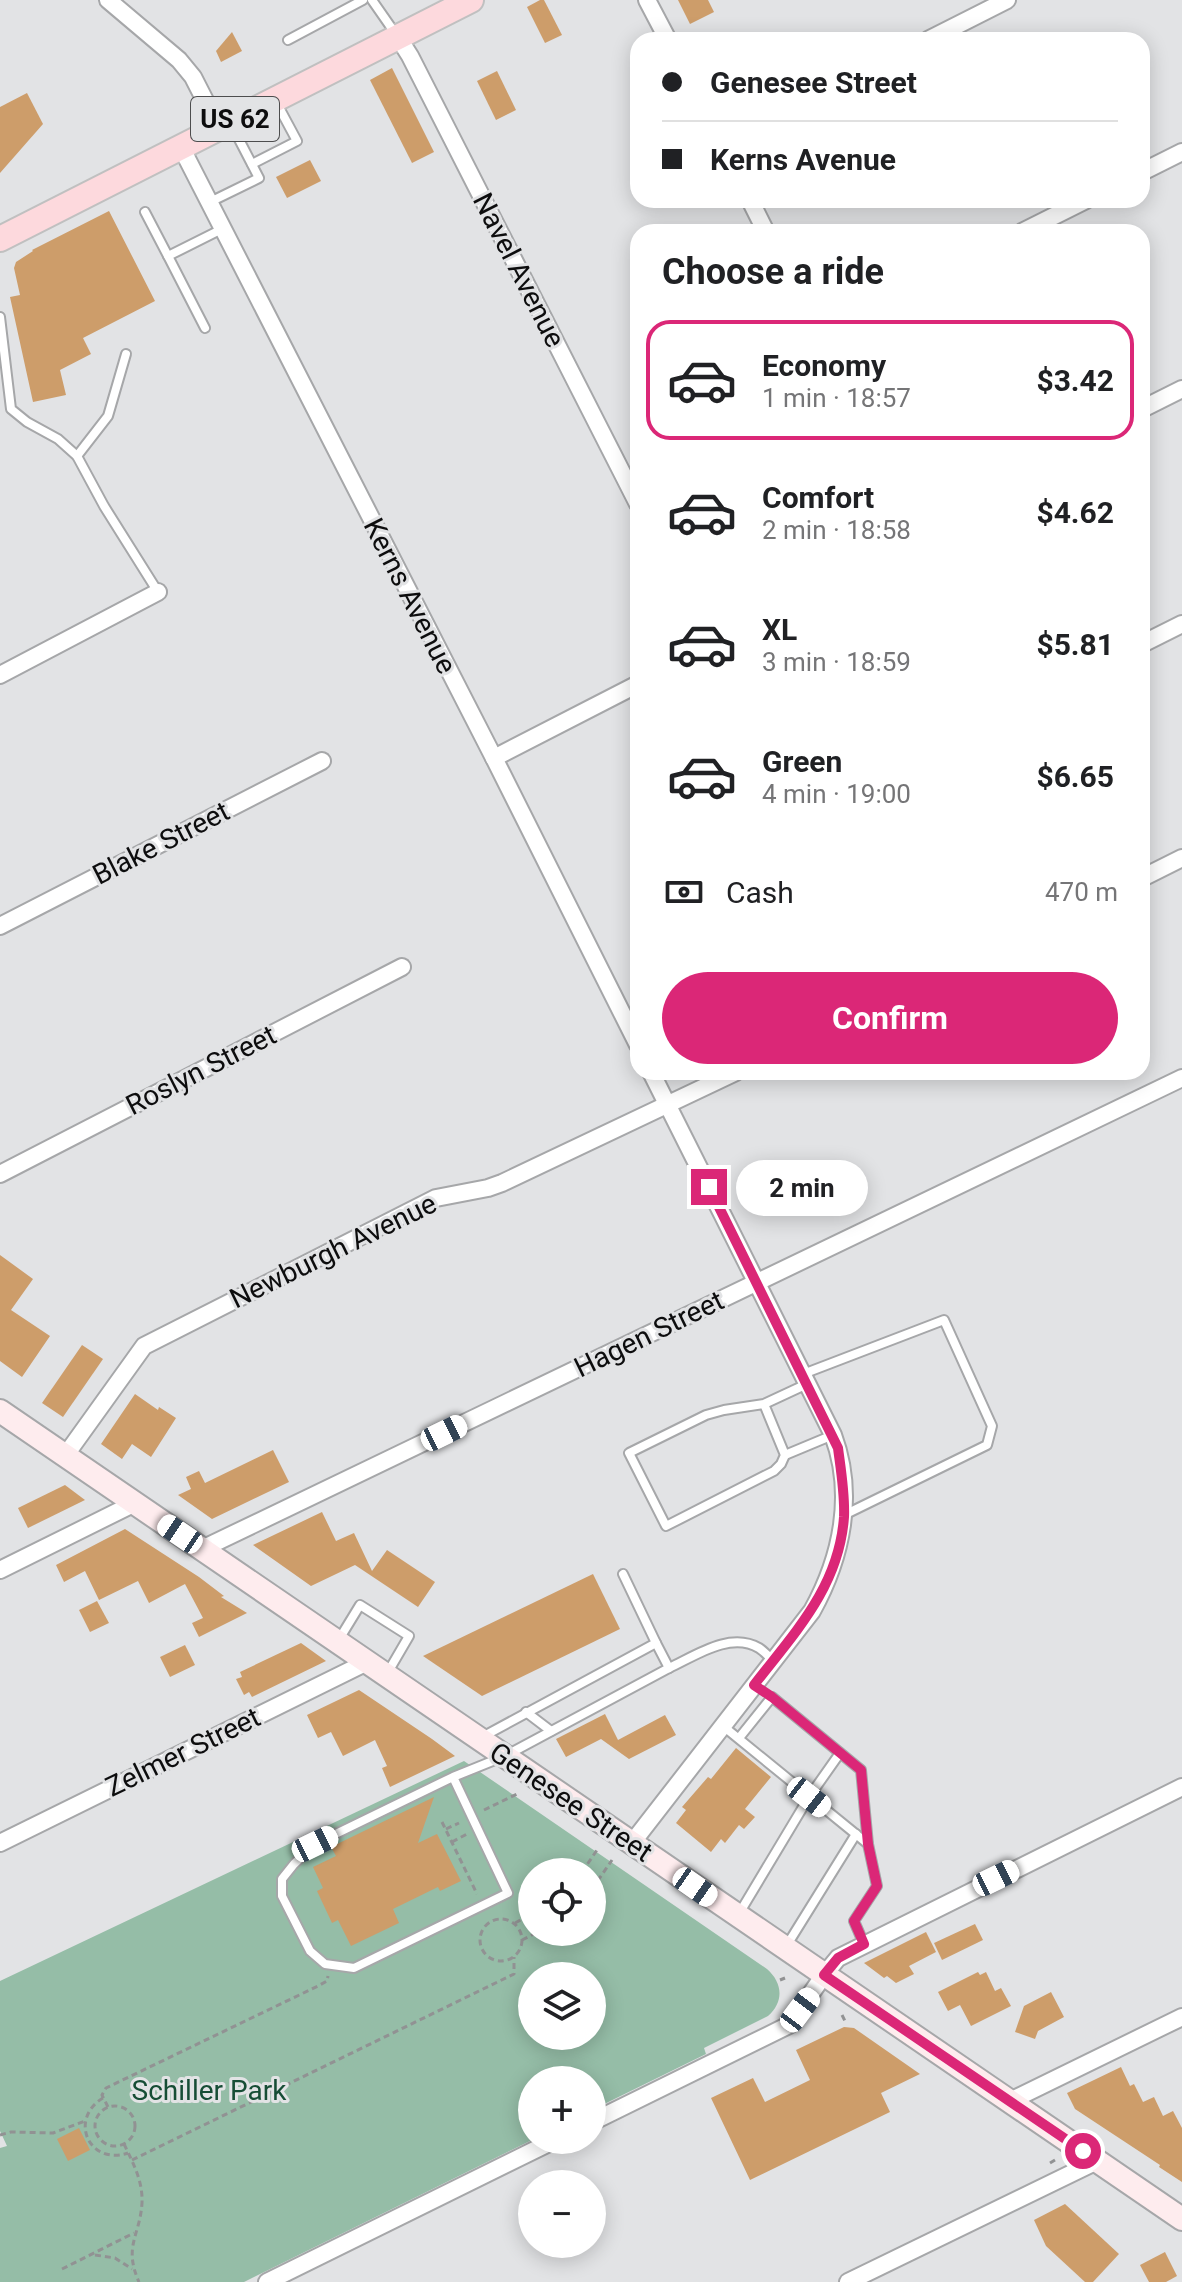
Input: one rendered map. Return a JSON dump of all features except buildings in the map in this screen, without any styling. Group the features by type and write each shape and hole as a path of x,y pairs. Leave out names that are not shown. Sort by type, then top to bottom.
{"main road":[{"name":"US 62","path":"0,239 471,0"},
{"name":"Genesee Street","path":"0,1411 1182,2219"}],"street":[{"path":"108,0 179,60 224,125"},
{"path":"647,0 664,32"},
{"path":"944,32 1007,0"},
{"name":"Navel Avenue","path":"398,37 630,488"},
{"name":"Kerns Avenue","path":"181,147 630,1029"},
{"path":"1150,168 1182,152"},
{"path":"1038,224 1070,208"},
{"path":"1150,405 1182,389"},
{"path":"0,675 158,592"},
{"path":"1150,640 1182,624"},
{"path":"494,758 630,688"},
{"name":"Blake Street","path":"0,926 322,761"},
{"path":"1150,874 1182,858"},
{"name":"Roslyn Street","path":"0,1174 402,967"},
{"name":"Hagen Street","path":"202,1549 1182,1078"},
{"path":"632,1843 812,1611 835,1562 844,1515 838,1448 833,1435 655,1080"},
{"name":"Newburgh Avenue","path":"65,1456 144,1346 436,1198 502,1183 720,1080"},
{"path":"0,1570 135,1503"},
{"name":"Zelmer Street","path":"0,1843 367,1662"},
{"path":"606,2115 789,2025 838,1958 1182,1787"},
{"path":"1010,2101 1182,2017"},
{"path":"267,2282 527,2154"},
{"path":"848,2282 1097,2161"}],"lane":[{"path":"288,40 363,0"},
{"path":"372,0 398,37"},
{"path":"252,164 297,141 275,99"},
{"path":"210,202 259,178 224,125"},
{"path":"145,212 205,328"},
{"path":"168,256 223,228"},
{"path":"0,317 11,409 58,439 77,456 158,592"},
{"path":"77,456 108,416 126,354"},
{"path":"833,1435 785,1455 774,1471 666,1526 629,1453 706,1415 764,1404 805,1379 944,1320 992,1426 987,1445 844,1515"},
{"path":"764,1404 785,1455"},
{"path":"623,1574 669,1668"},
{"path":"337,1642 360,1605 409,1636 387,1675"},
{"path":"453,1777 508,1893 354,1968 325,1964 310,1951 282,1896 282,1879 315,1844 453,1777 505,1756 715,1646 737,1642 758,1647 773,1660"},
{"path":"479,1739 656,1643"},
{"path":"754,1685 861,1770 868,1844 877,1886 854,1921 864,1944"},
{"path":"739,1738 772,1697"},
{"path":"526,1712 551,1731"},
{"path":"723,1726 868,1844"},
{"path":"738,1916 809,1797 840,1753"},
{"path":"785,1948 856,1834"}],"path":[{"path":"479,1813 517,1794"},
{"path":"446,1829 462,1821"},
{"path":"442,1822 479,1898"},
{"path":"452,1842 467,1834"},
{"path":"592,1858 597,1850"},
{"path":"606,1869 612,1860"},
{"path":"518,1928 507,1919 494,1919 483,1927 480,1936 482,1949 492,1959 505,1961 514,1957 521,1946"},
{"path":"132,2160 514,1974 514,1957"},
{"path":"108,2107 102,2095 106,2088 327,1981"},
{"path":"842,2015 845,2021"},
{"path":"103,2098 91,2108 85,2121 87,2136 95,2148 105,2154 128,2153"},
{"path":"108,2107 122,2107 134,2119 132,2136 119,2146 107,2145 96,2133 97,2116 108,2107"},
{"path":"0,2135 11,2132 53,2133 85,2121"},
{"path":"87,2136 96,2133"},
{"path":"124,2144 140,2181 142,2197 131,2248 139,2282"},
{"path":"1050,2163 1055,2160"},
{"path":"62,2269 135,2233"},
{"path":"91,2255 115,2258 134,2271"}],"green space":[{"name":"Schiller Park","path":"464,1761 605,1858 518,1858 518,1946 606,1946 606,1858 767,1969 779,1986 777,2005 768,2016 704,2048 706,2054 606,2103 606,2066 518,2066 518,2147 244,2282 0,2282 0,2148 7,2146 0,2131 0,1981"}],"route":[{"path":"709,1187 838,1448 844,1515 835,1562 812,1611 754,1685 861,1770 868,1844 877,1886 854,1921 864,1944 838,1958 824,1975 1083,2151"}]}
